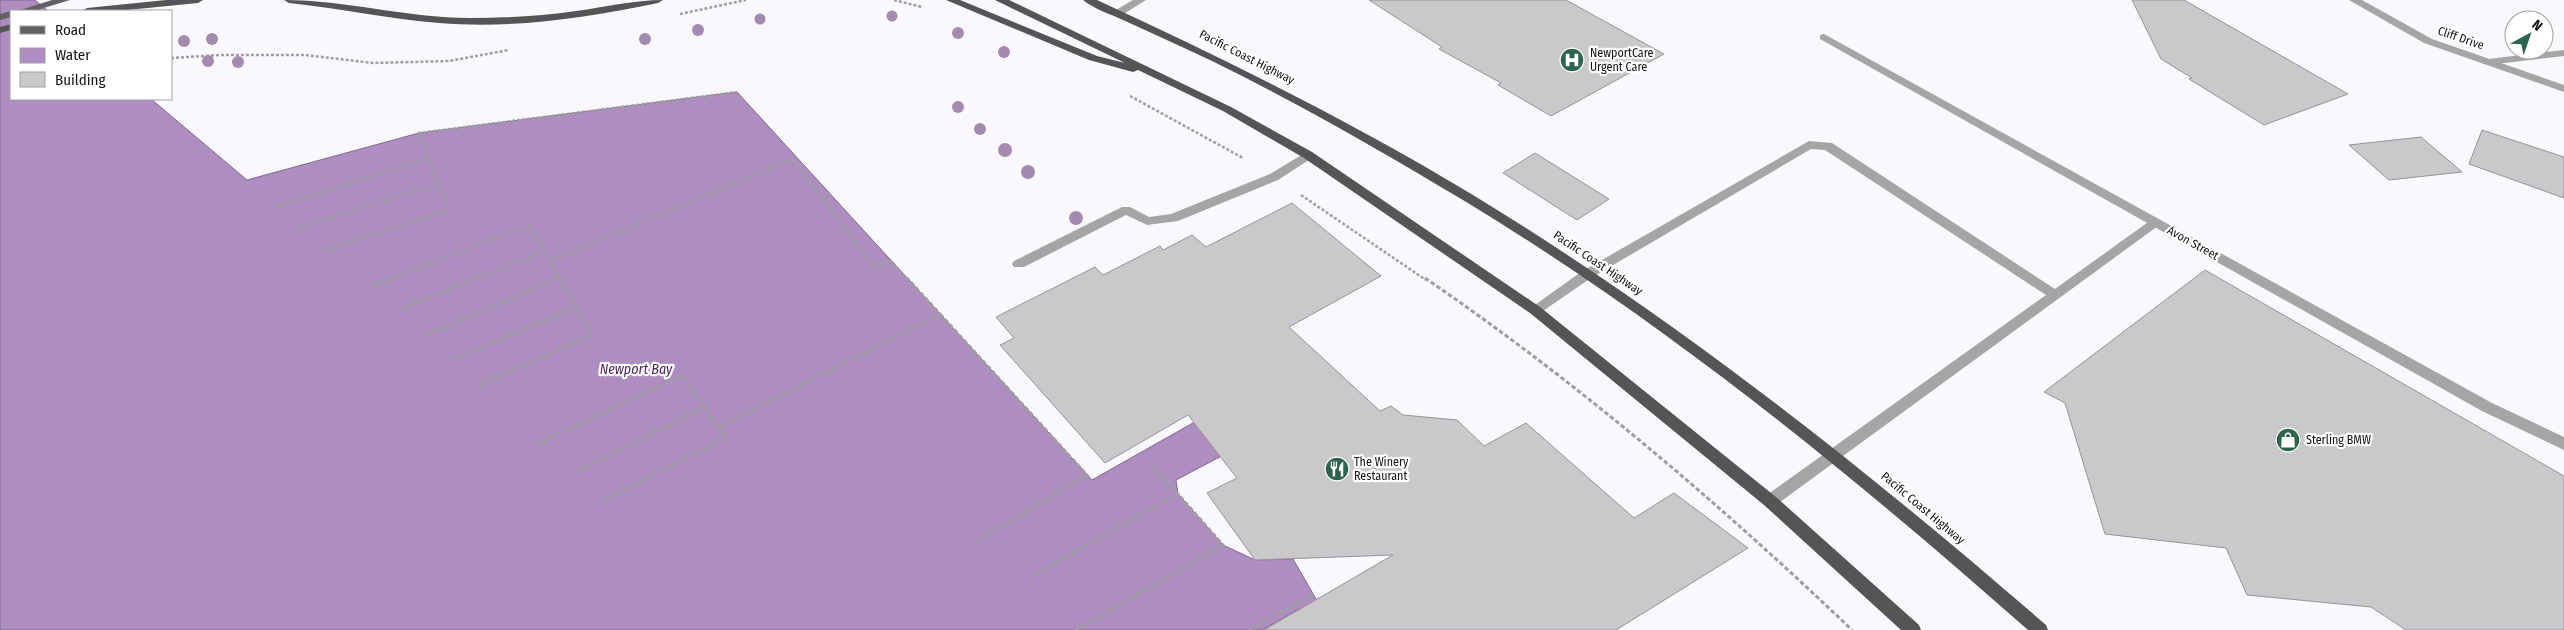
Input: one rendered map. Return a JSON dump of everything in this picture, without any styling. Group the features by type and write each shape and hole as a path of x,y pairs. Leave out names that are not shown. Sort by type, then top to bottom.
{"highway":[{"path":"95,10 198,0"},
{"path":"289,0 440,20 530,20 606,11 658,0"},
{"path":"951,0 1093,58 1165,78"},
{"path":"1000,0 1227,109 1308,156 1535,310 1770,501 1913,630"},
{"name":"Pacific Coast Highway","path":"1088,0 1174,38 1320,113 1512,226 1672,333 1834,454 2040,630"}],"main road":[{"path":"26,10 65,0"}],"street":[{"path":"1118,13 1141,0"},
{"name":"Cliff Drive","path":"2354,0 2428,41 2564,89"},
{"name":"Avon Street","path":"1824,37 2487,408 2564,444"},
{"path":"2488,62 2564,54"},
{"path":"1535,310 1586,275 1809,145 1828,146 2055,295"},
{"path":"1019,264 1126,210 1147,221 1173,218 1274,177 1308,156"},
{"path":"1770,501 2156,222"}],"path":[{"path":"894,0 928,10"},
{"path":"172,58 221,54 305,55 373,63 448,61 514,50"},
{"path":"322,251 449,210 419,133 737,92"},
{"path":"1127,95 1193,129 1274,177 1413,269 1522,348 1672,468 1852,630"},
{"path":"276,207 429,158"},
{"path":"550,261 793,159 875,268 891,261 1087,474 977,541"},
{"path":"300,228 438,184"},
{"path":"374,285 530,225 592,335 479,385"},
{"path":"401,309 544,251"},
{"path":"426,335 559,278"},
{"path":"453,360 576,307"},
{"path":"719,427 940,314"},
{"path":"537,444 682,375 726,438 605,499"},
{"path":"578,471 705,407"},
{"path":"1075,630 1223,545 1149,464"},
{"path":"1030,578 1178,494"},
{"path":"1249,630 1313,594"}],"water":[{"name":"Newport Bay","path":"0,0 35,0 47,10 10,10 10,100 152,100 247,180 419,133 737,92 1092,480 1200,419 1231,451 1176,480 1178,494 1223,545 1255,560 1293,559 1327,618 1322,622 1299,609 1262,630 0,630"}],"building":[{"name":"NewportCare Urgent Care","path":"1369,0 1566,0 1664,54 1551,116 1498,85 1501,83 1439,49 1442,47"},
{"path":"2132,0 2184,0 2348,94 2264,125 2189,79 2192,78 2161,59"},
{"path":"2482,130 2564,157 2564,198 2469,164"},
{"path":"2421,137 2462,172 2389,180 2349,145"},
{"path":"1535,153 1609,199 1577,220 1503,173"},
{"path":"1292,203 1381,276 1289,327 1380,411 1391,406 1403,415 1457,420 1484,446 1526,423 1634,518 1674,493 1748,548 1616,630 1264,630 1393,555 1255,560 1207,493 1237,478 1188,415 1105,463 1000,345 1014,338 996,317 1095,267 1103,275 1160,246 1163,250 1192,235 1206,247"},
{"name":"Sterling BMW","path":"2205,270 2564,476 2564,630 2406,630 2371,607 2247,595 2226,548 2105,534 2065,403 2044,392"}],"place":[{"name":"NewportCare Urgent Care","path":"1572,60"},
{"name":"Sterling BMW","path":"2288,440"},
{"name":"The Winery Restaurant","path":"1337,469"}]}
